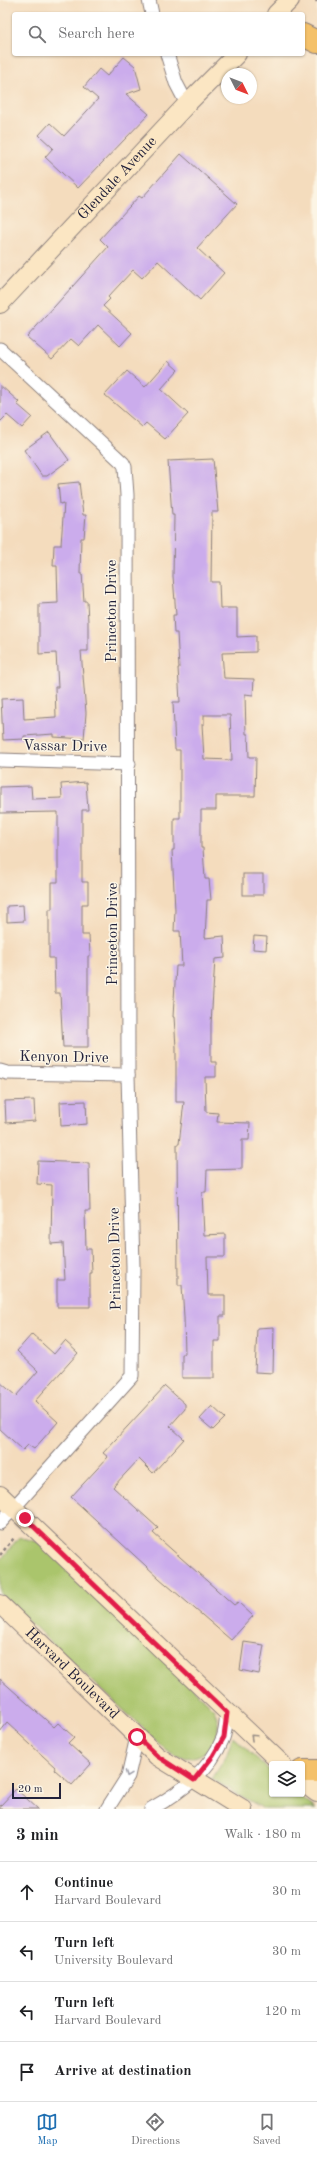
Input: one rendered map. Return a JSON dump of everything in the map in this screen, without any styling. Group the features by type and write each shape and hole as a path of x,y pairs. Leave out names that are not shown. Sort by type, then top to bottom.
{"highway":[{"path":"305,36 317,42"},
{"path":"305,1771 317,1771"}],"street":[{"path":"149,0 152,12"},
{"path":"278,12 290,0"},
{"path":"168,56 176,83 187,104"},
{"name":"Glendale Avenue","path":"0,304 187,104 235,56"},
{"name":"Princeton Drive","path":"0,349 123,463 125,468 127,495 129,764 128,1075 133,1266 132,1376 0,1523"},
{"name":"Vassar Drive","path":"0,760 129,764"},
{"name":"Kenyon Drive","path":"0,1072 128,1075"},
{"path":"0,1495 279,1761"},
{"name":"Harvard Boulevard","path":"0,1604 157,1756 243,1809"},
{"path":"151,1809 175,1795 194,1780 213,1756 224,1737 227,1713"},
{"path":"107,1809 128,1776 137,1737"},
{"path":"305,1784 317,1794"}],"path":[{"path":"0,1555 14,1538"}],"green space":[{"path":"19,1537 41,1543 214,1709 218,1723 217,1735 214,1742 205,1752 194,1757 187,1758 178,1756 166,1750 0,1594 0,1561"},
{"path":"233,1736 269,1770 269,1797 300,1797 316,1809 264,1809 212,1779 226,1757"}],"building":[{"path":"124,57 135,66 141,89 126,94 149,114 78,188 45,157 53,148 39,135 50,123 64,136 98,99 84,87 99,69 107,76"},
{"path":"181,154 237,204 197,248 224,273 200,300 158,261 142,278 133,270 108,297 110,299 103,306 132,333 120,346 98,325 79,346 71,339 52,359 27,337 108,247 100,239 139,196 142,198"},
{"path":"168,361 178,370 161,389 188,414 165,439 146,423 142,427 105,395 127,371 145,387"},
{"path":"0,385 19,402 17,404 32,417 22,428 7,415 0,422"},
{"path":"49,432 69,460 47,476 42,476 24,450"},
{"path":"213,459 218,512 212,512 211,582 219,582 220,608 237,608 237,637 256,636 256,652 222,653 224,678 254,679 253,695 245,694 246,734 248,734 249,757 256,757 255,796 216,796 216,810 201,810 201,848 203,848 205,879 209,879 211,900 207,900 205,938 224,936 225,958 215,959 211,1024 211,1062 216,1062 216,1077 205,1077 206,1112 218,1113 217,1122 250,1123 249,1140 242,1140 242,1169 207,1170 206,1192 202,1192 204,1235 225,1234 225,1257 207,1257 208,1295 225,1295 225,1316 220,1316 220,1341 214,1341 214,1378 182,1378 182,1354 185,1354 182,1285 178,1285 177,1144 179,1144 184,1102 176,1102 176,1047 173,1017 176,966 182,966 180,931 174,931 175,910 172,850 174,850 174,818 180,818 180,750 175,750 173,702 180,702 177,633 174,633 173,615 176,615 173,576 174,515 172,515 168,461","holes":["204,715 230,715 232,760 204,759 202,724 204,724"]},
{"path":"79,482 83,515 86,515 84,538 81,538 80,573 82,573 84,601 87,601 88,622 88,651 81,651 86,713 84,739 54,737 54,734 24,736 24,739 3,740 1,699 23,698 24,719 56,717 55,687 58,687 56,653 39,654 39,604 58,603 57,566 53,566 54,545 61,545 64,503 60,504 58,484"},
{"path":"86,782 88,810 82,810 82,882 88,882 88,904 82,904 82,935 89,935 88,1047 63,1047 60,993 55,993 54,958 49,958 49,909 52,909 52,882 58,882 58,812 0,813 0,787 31,786 32,799 62,798 61,784"},
{"path":"243,874 263,874 263,895 243,895"},
{"path":"23,905 24,921 7,922 7,906"},
{"path":"254,936 267,937 266,950 253,949"},
{"path":"34,1100 35,1121 6,1123 5,1101"},
{"path":"86,1101 87,1124 61,1126 60,1102"},
{"path":"38,1161 89,1163 90,1211 85,1211 86,1249 91,1249 92,1273 90,1273 90,1307 57,1307 57,1280 65,1280 63,1243 51,1244 52,1185 37,1184"},
{"path":"274,1327 273,1373 255,1372 257,1328"},
{"path":"32,1334 54,1354 65,1341 78,1353 35,1401 58,1422 34,1449 28,1445 23,1450 0,1429 0,1382 16,1396 38,1371 17,1351"},
{"path":"165,1386 185,1404 185,1409 170,1426 184,1439 153,1473 139,1459 113,1487 158,1528 153,1533 234,1605 238,1602 253,1616 231,1640 159,1578 71,1497 108,1457 103,1453"},
{"path":"212,1406 225,1418 213,1430 200,1419"},
{"path":"244,1642 264,1645 259,1674 240,1670"},
{"path":"0,1679 54,1727 58,1723 74,1737 68,1743 91,1764 72,1785 54,1769 55,1767 7,1723 0,1732"},
{"path":"16,1789 38,1809 0,1809 0,1806"}],"route":[{"path":"25,1518 227,1713 224,1737 213,1756 194,1780 157,1756 137,1737"}]}
